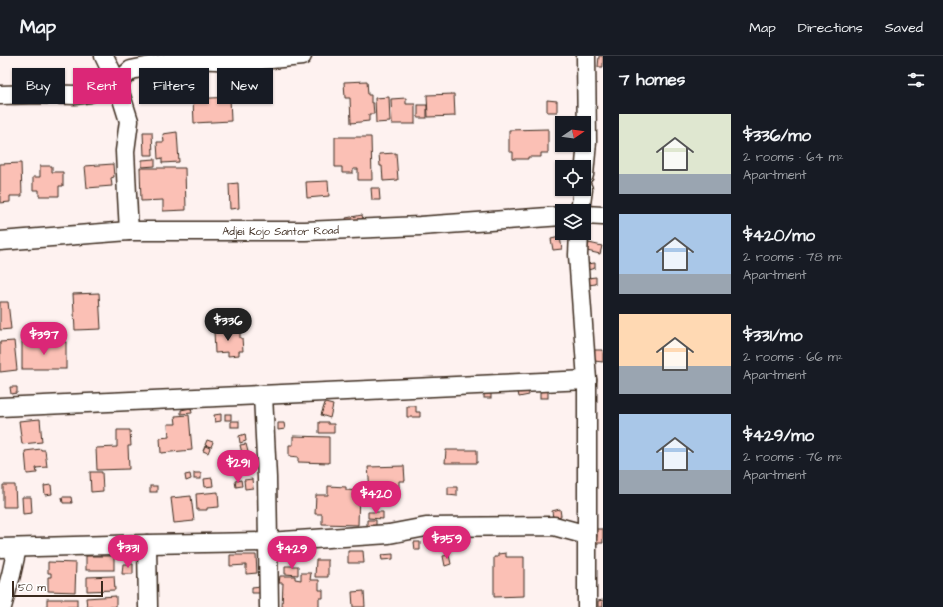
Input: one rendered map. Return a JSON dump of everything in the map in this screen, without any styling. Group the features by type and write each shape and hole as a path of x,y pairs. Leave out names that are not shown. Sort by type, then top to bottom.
{"street":[{"path":"104,56 110,68"},
{"path":"131,70 185,59 241,62 302,56"},
{"path":"585,160 587,142 586,56"},
{"path":"0,95 73,95"},
{"path":"123,104 129,122 125,152 129,231"},
{"path":"591,215 603,216"},
{"name":"Adjei Kojo Santor Road","path":"0,240 129,231 305,231 420,226 555,216"},
{"path":"579,240 578,255 587,380 587,607"},
{"path":"0,407 587,380"},
{"path":"263,395 267,478 269,607"},
{"path":"2,607 11,575 9,548 268,542 389,534 426,527 554,526 587,535"},
{"path":"147,544 148,607"}],"building":[{"path":"599,56 603,56 603,67 598,67"},
{"path":"367,81 368,95 371,95 371,103 373,103 374,114 369,114 369,121 351,123 350,98 345,98 344,82"},
{"path":"454,94 455,116 428,117 427,95"},
{"path":"389,97 390,122 376,123 375,98"},
{"path":"209,98 217,98 217,104 230,104 231,121 194,123 193,104 209,104"},
{"path":"406,98 406,104 415,104 415,124 392,124 391,99"},
{"path":"547,100 557,101 557,112 547,112"},
{"path":"418,105 427,105 427,118 418,118"},
{"path":"548,129 548,153 541,153 541,157 513,159 513,152 509,152 509,130"},
{"path":"143,132 152,132 153,155 144,155"},
{"path":"177,132 179,162 162,163 162,158 158,159 157,142 164,142 163,134"},
{"path":"335,137 371,137 372,180 358,180 358,169 353,169 353,173 342,173 342,167 335,167"},
{"path":"396,153 398,180 383,181 382,166 380,166 379,154"},
{"path":"155,159 155,166 142,167 142,160"},
{"path":"21,163 22,196 10,196 10,202 0,203 0,164"},
{"path":"113,164 114,177 111,178 112,186 87,188 85,166"},
{"path":"40,166 52,166 52,172 63,172 63,186 59,186 59,196 39,196 39,190 33,190 33,177 40,177"},
{"path":"140,168 185,168 186,210 163,211 163,200 141,201"},
{"path":"328,181 329,196 307,198 306,182"},
{"path":"238,183 239,208 230,209 229,184"},
{"path":"371,188 379,188 380,200 372,200"},
{"path":"362,215 363,219 347,222 346,218"},
{"path":"555,238 555,240 560,240 562,249 553,250 551,239"},
{"path":"589,243 602,246 600,254 587,251"},
{"path":"595,263 595,268 588,270 586,264"},
{"path":"596,277 596,284 588,285 587,278"},
{"path":"99,293 101,329 75,330 73,294"},
{"path":"0,302 8,302 11,329 0,330"},
{"path":"240,330 243,351 239,351 239,355 228,356 228,352 215,353 214,331"},
{"path":"14,341 17,370 0,372 0,342"},
{"path":"22,342 66,342 66,369 22,369"},
{"path":"594,350 603,350 603,362 594,361"},
{"path":"528,386 529,395 519,397 518,392"},
{"path":"10,387 17,387 17,393 11,394"},
{"path":"540,387 548,387 548,398 540,398"},
{"path":"484,391 491,391 491,398 484,398"},
{"path":"325,403 333,405 330,418 321,415"},
{"path":"407,406 416,406 416,412 420,412 420,417 407,417"},
{"path":"191,408 192,413 181,414 181,410"},
{"path":"221,414 221,421 215,422 214,415"},
{"path":"225,414 231,414 231,420 225,420"},
{"path":"189,415 192,450 161,453 160,438 169,437 168,424 176,424 175,416"},
{"path":"40,419 42,442 22,444 19,421"},
{"path":"231,421 239,421 239,427 231,427"},
{"path":"319,422 334,424 334,433 319,433"},
{"path":"278,423 284,423 285,429 278,430"},
{"path":"117,430 130,430 131,446 128,446 129,469 97,470 96,448 117,447"},
{"path":"245,434 246,441 240,443 239,436"},
{"path":"293,436 329,437 329,463 298,462 298,457 289,456 289,445 293,445"},
{"path":"207,440 213,442 211,447 205,445"},
{"path":"246,444 248,452 242,453 240,445"},
{"path":"205,446 210,448 208,453 203,451"},
{"path":"45,450 47,467 36,468 37,473 27,474 25,451"},
{"path":"446,450 477,450 477,463 445,463"},
{"path":"404,466 405,481 399,481 399,488 389,488 390,497 378,497 378,490 370,490 368,467"},
{"path":"90,472 102,472 103,491 91,492"},
{"path":"194,473 201,473 201,479 194,479"},
{"path":"190,474 191,479 186,481 185,475"},
{"path":"212,478 213,486 205,487 204,479"},
{"path":"252,479 253,488 245,489 244,480"},
{"path":"241,480 242,486 236,487 235,481"},
{"path":"3,485 15,485 16,507 3,507"},
{"path":"51,485 52,494 45,495 44,486"},
{"path":"150,486 157,486 157,492 150,492"},
{"path":"328,486 346,487 346,490 359,491 358,525 322,524 322,514 315,514 316,495 328,495"},
{"path":"448,487 457,487 457,496 448,495"},
{"path":"218,492 219,507 207,508 207,510 197,510 196,494"},
{"path":"191,496 194,521 174,523 171,498"},
{"path":"22,497 31,497 32,513 23,514"},
{"path":"62,497 71,497 72,503 63,503"},
{"path":"560,509 561,516 553,518 552,511"},
{"path":"368,512 383,512 383,519 368,518"},
{"path":"367,520 376,520 376,527 367,526"},
{"path":"594,529 603,529 603,543 595,543"},
{"path":"414,542 420,542 420,550 415,550"},
{"path":"348,551 363,551 364,563 348,563"},
{"path":"506,553 506,557 524,557 524,596 494,597 494,557 498,557 498,554"},
{"path":"393,554 393,559 382,560 381,555"},
{"path":"230,555 256,555 257,573 246,574 246,565 230,566"},
{"path":"449,555 451,564 445,566 443,556"},
{"path":"86,556 114,556 114,570 86,570"},
{"path":"316,560 328,560 328,577 315,577"},
{"path":"48,562 76,563 75,592 48,591 48,577 51,577 51,573 48,573"},
{"path":"123,564 133,564 133,574 122,574"},
{"path":"285,566 298,566 298,575 285,574"},
{"path":"301,573 311,573 310,580 319,580 319,590 323,590 323,598 319,598 319,607 282,607 283,583 279,583 280,576 295,576 295,579 301,580"},
{"path":"114,576 115,590 87,591 87,577"},
{"path":"261,586 261,593 252,593 252,587"},
{"path":"364,591 365,607 353,607 352,592"},
{"path":"116,596 116,607 87,607 86,598"},
{"path":"47,599 77,599 77,607 47,607"},
{"path":"603,600 603,607 598,607 598,601"}]}
